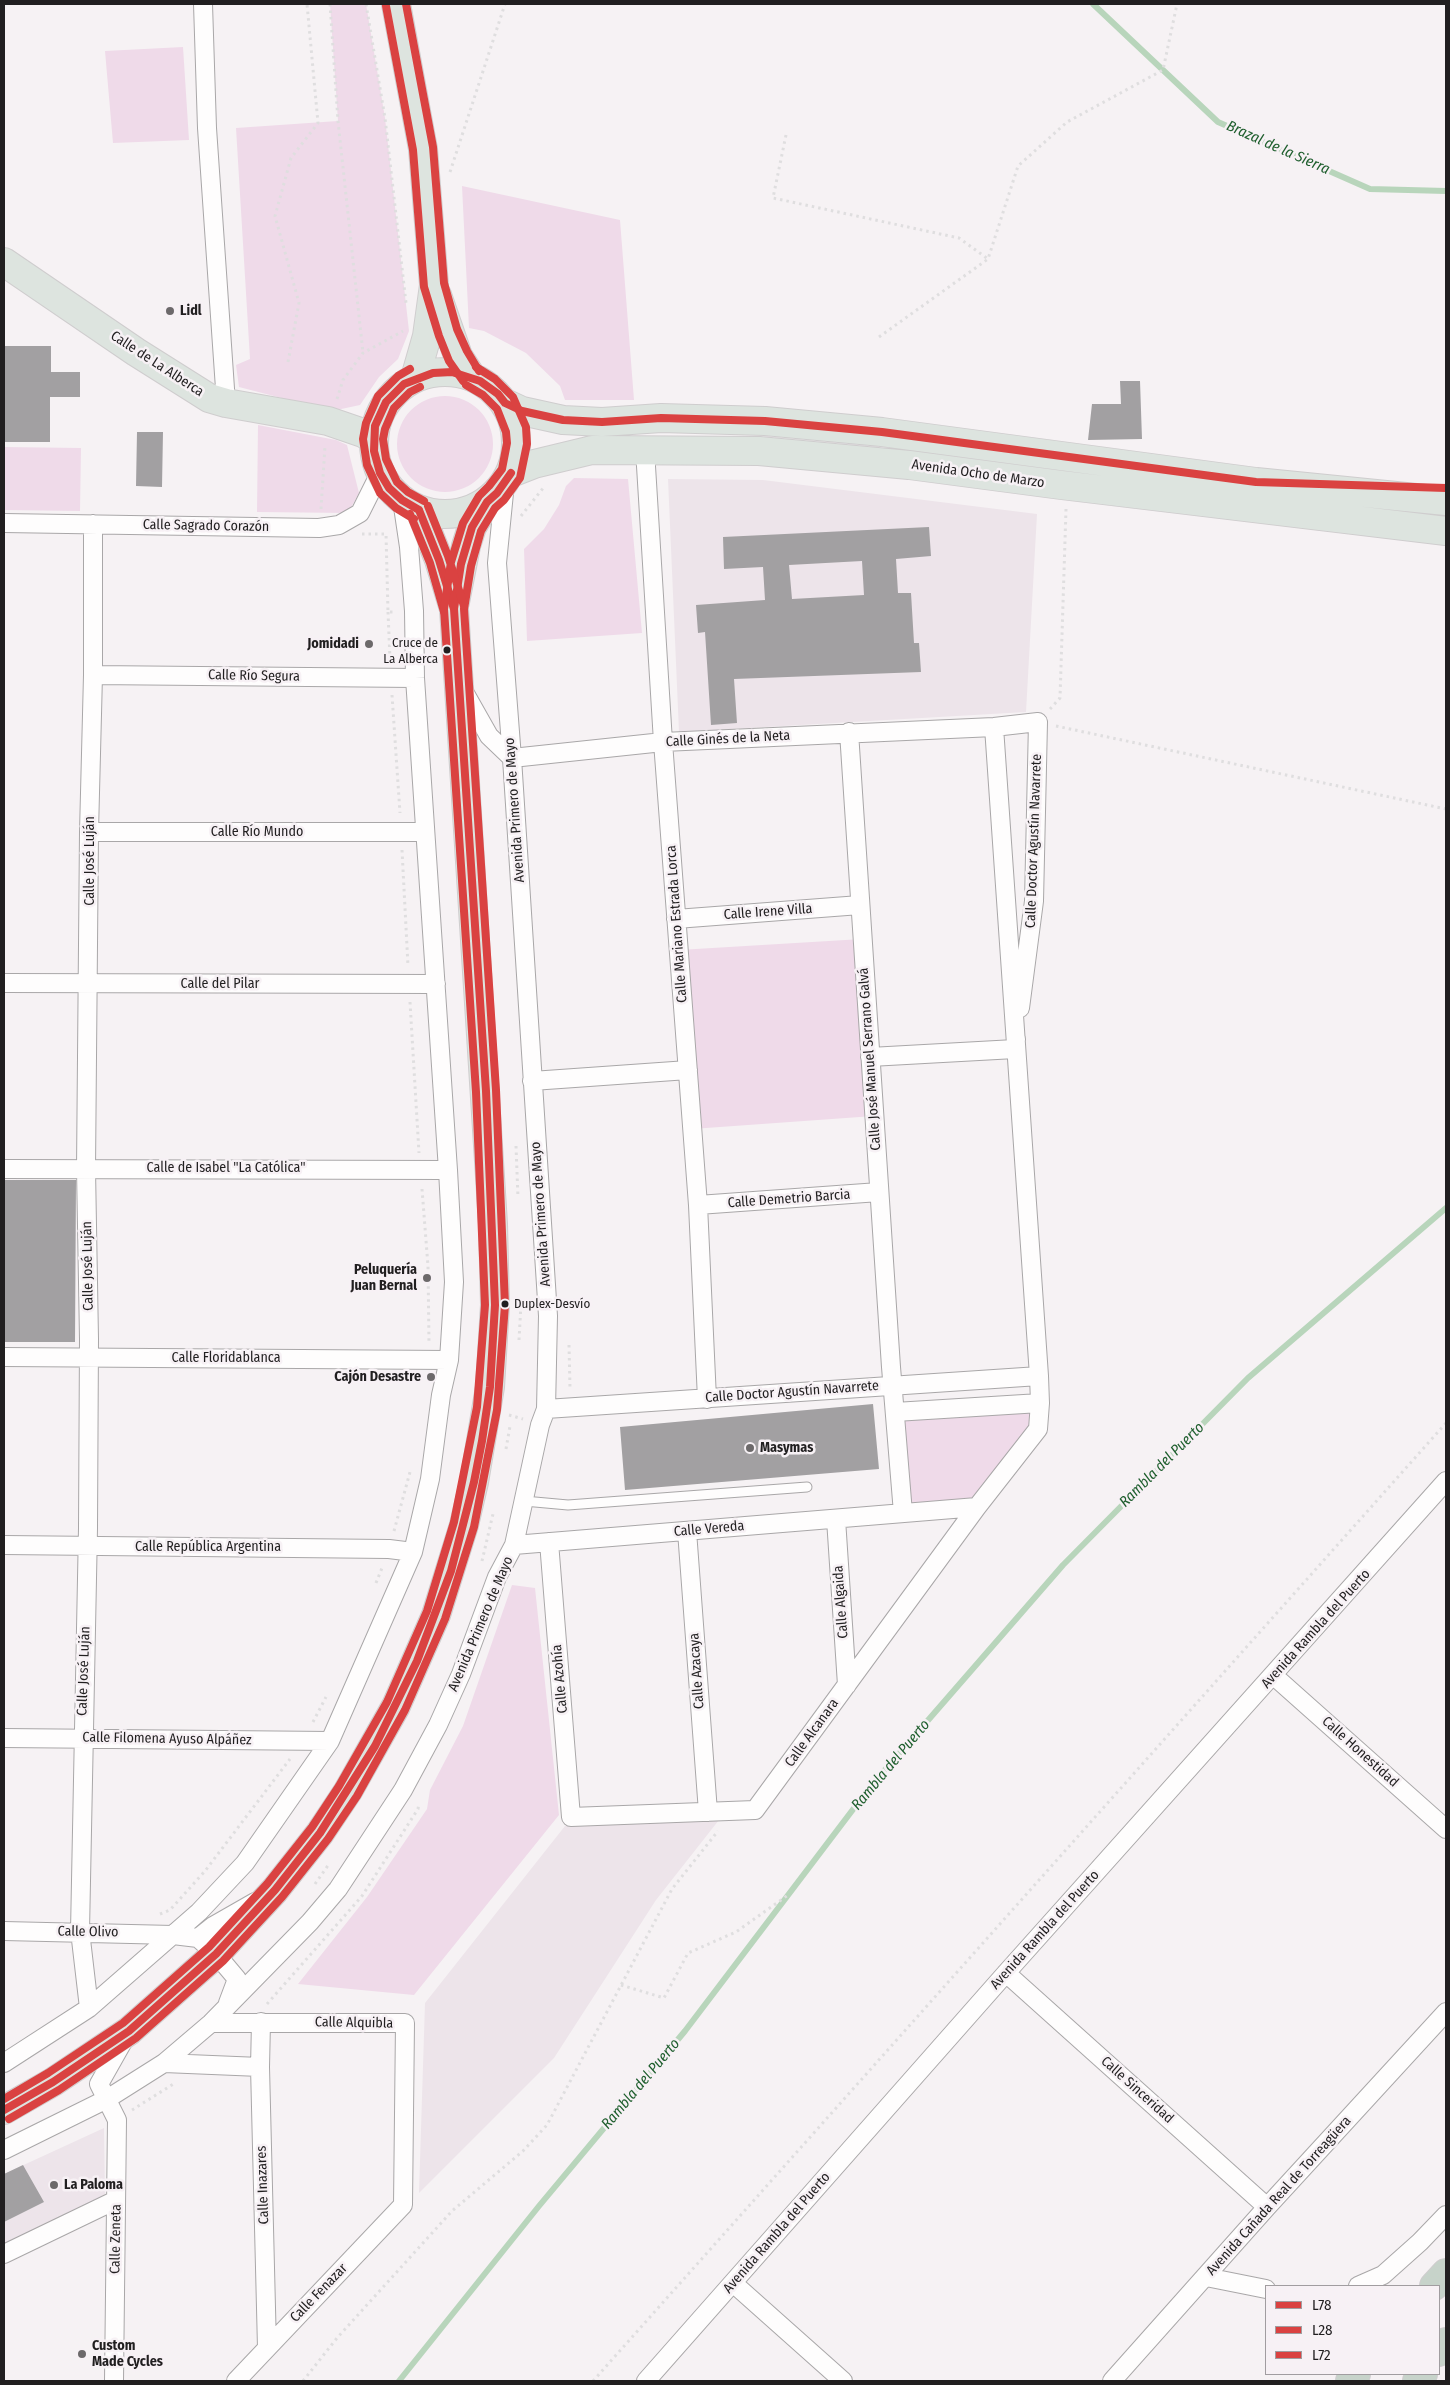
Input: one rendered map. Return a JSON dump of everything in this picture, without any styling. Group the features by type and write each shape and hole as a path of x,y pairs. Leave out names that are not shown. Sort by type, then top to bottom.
{"highway":[{"path":"1435,2285 1446,2273"}],"main road":[{"path":"396,4 416,106 427,184 434,285 427,336 415,378"},
{"name":"Calle de La Alberca","path":"4,262 209,398 226,403 328,421 359,420 377,426"},
{"path":"434,285 448,332 458,356 470,376"},
{"path":"454,609 466,546 472,527 501,486 515,459 516,430 504,403 490,387 470,376 452,372 433,373 415,378 394,393 377,426 376,462 389,488 410,505 442,515 466,512 501,486"},
{"name":"Avenida Ocho de Marzo","path":"504,403 529,413 563,420 602,422 661,418 765,421 882,432 1256,482 1446,501"},
{"name":"Avenida Ocho de Marzo","path":"501,486 534,464 592,450 759,451 909,465 1446,531"},
{"path":"4,2110 53,2082 129,2031 207,1946 275,1890 320,1834 375,1746 417,1661 451,1571 474,1482 487,1408 495,1314 493,1224 459,683 454,609 439,560 410,505"}],"street":[{"path":"203,4 207,128 226,403"},
{"name":"Calle Mariano Estrada Lorca","path":"645,450 663,742 698,1205 707,1399"},
{"name":"Calle Sagrado Corazón","path":"4,523 319,528 339,525 360,513 380,473"},
{"path":"1256,482 1446,488"},
{"name":"Avenida Primero de Mayo","path":"4,2150 107,2099 164,2064 211,2024 270,1964 338,1889 403,1790 461,1674 497,1577 514,1545 540,1424 546,1409 548,1316 512,758 497,563 501,486"},
{"path":"4,2064 89,2008 173,1935 245,1863 330,1741 412,1552 430,1479 449,1360 454,1282 415,678 414,611 409,548 410,505"},
{"name":"Calle José Luján","path":"89,2008 80,1932 82,1738 88,1546 89,1357 86,1168 93,675 93,524"},
{"name":"Calle Río Segura","path":"93,675 415,678"},
{"path":"459,683 489,736 512,758"},
{"name":"Calle Ginés de la Neta","path":"512,758 663,742 994,726 1038,722"},
{"name":"Calle Doctor Agustín Navarrete","path":"1015,1049 1034,901 1038,722"},
{"name":"Calle Doctor Agustín Navarrete","path":"994,726 1040,1403"},
{"name":"Calle José Manuel Serrano Galvá","path":"849,732 879,1192 904,1513"},
{"name":"Calle Río Mundo","path":"90,832 425,832"},
{"name":"Calle Irene Villa","path":"676,919 860,905"},
{"name":"Calle del Pilar","path":"4,983 436,984"},
{"path":"870,1057 1015,1049"},
{"path":"532,1081 688,1070"},
{"name":"Calle de Isabel \"La Católica\"","path":"4,1169 420,1168 448,1170"},
{"name":"Calle Demetrio Barcia","path":"698,1205 879,1192"},
{"name":"Calle Floridablanca","path":"4,1357 449,1360"},
{"name":"Calle Doctor Agustín Navarrete","path":"546,1409 1039,1376"},
{"path":"895,1412 1040,1403"},
{"name":"Calle Alcanara","path":"572,1817 755,1810 977,1507 1038,1429 1040,1403"},
{"name":"Avenida Rambla del Puerto","path":"646,2381 1006,1973 1274,1676 1446,1481"},
{"name":"Calle Vereda","path":"514,1545 977,1507"},
{"name":"Calle Algaida","path":"836,1519 847,1685"},
{"name":"Calle Azacaya","path":"687,1531 708,1812"},
{"name":"Calle Azohía","path":"549,1542 572,1817"},
{"name":"Calle República Argentina","path":"4,1545 389,1549 412,1552"},
{"name":"Calle Honestidad","path":"1274,1676 1446,1829"},
{"name":"Calle Filomena Ayuso Alpáñez","path":"4,1738 330,1741"},
{"name":"Calle Olivo","path":"4,1931 173,1935"},
{"path":"173,1935 207,1946 237,1979"},
{"name":"Avenida Primero de Mayo","path":"226,2008 237,1979 270,1964"},
{"name":"Calle Sinceridad","path":"1006,1973 1267,2207"},
{"name":"Avenida Cañada Real de Torreagüera","path":"1112,2381 1267,2207 1446,2012"},
{"name":"Calle Alquibla","path":"211,2024 261,2022 405,2023 403,2205"},
{"name":"Calle Inazares","path":"261,2022 260,2067 267,2348"},
{"path":"107,2099 100,2084 129,2031"},
{"path":"164,2064 260,2067"},
{"name":"Calle Zeneta","path":"107,2099 117,2120 114,2381"},
{"path":"4,2254 116,2200"},
{"name":"Calle Fenazar","path":"236,2381 403,2205"},
{"path":"1360,2285 1384,2275 1446,2215"},
{"path":"1206,2277 1265,2289"},
{"path":"733,2282 843,2381"}],"lane":[{"path":"524,1501 568,1505 807,1487"}],"path":[{"path":"288,362 299,303 275,216 291,158 318,123 307,4"},
{"path":"330,4 338,121 363,353"},
{"path":"366,4 385,118 406,308"},
{"path":"427,184 449,174 505,4"},
{"path":"879,337 988,259 1018,166 1067,122 1163,70 1177,4"},
{"path":"786,135 773,198 959,238 988,259"},
{"path":"319,528 328,421 343,380 363,353 409,327"},
{"path":"517,521 546,484"},
{"path":"1038,722 1060,698 1066,504"},
{"path":"358,534 386,534 390,678 428,1275 428,1359"},
{"path":"388,612 414,611"},
{"path":"1038,722 1446,809"},
{"path":"516,1138 518,1208"},
{"path":"518,1346 521,1297"},
{"path":"506,1450 513,1406"},
{"path":"593,2381 1446,1423"},
{"path":"376,1585 389,1549 412,1462"},
{"path":"480,1569 488,1543 495,1506"},
{"path":"156,1916 170,1910 205,1871 304,1741 328,1693"},
{"path":"303,2381 337,2338 452,2211 523,2151 546,2126 672,1889 734,1811"},
{"path":"314,1886 330,1862"},
{"path":"621,1985 664,1998 688,1954 736,1932 788,1895"}],"shaded area":[{"path":"330,4 366,4 385,118 409,331 398,359 379,377 360,405 332,411 239,387 236,365 250,359 236,128 338,121"},
{"path":"183,47 189,140 113,143 105,51"},
{"path":"462,186 620,220 634,400 565,400 560,386 526,353 484,331 469,328"},
{"path":"445,396 463,399 479,410 490,426 493,444 490,462 479,478 463,489 445,492 427,489 411,478 400,462 397,444 400,426 411,410 427,399"},
{"path":"258,425 336,440 347,445 359,493 348,513 257,512"},
{"path":"4,447 81,448 80,511 4,510"},
{"path":"574,478 628,479 642,633 527,641 524,549 544,529 559,505 566,486"},
{"path":"668,479 763,480 1037,514 1026,712 679,732"},
{"path":"862,939 874,1116 692,1129 679,950"},
{"path":"1040,1403 1038,1429 977,1507 903,1513 895,1412"},
{"path":"512,1585 535,1588 559,1815 414,1995 298,1984 367,1897 427,1809 430,1790 463,1726"},
{"path":"719,1820 656,1900 554,2058 419,2193 425,2003 565,1826"},
{"name":"La Paloma","path":"104,2128 105,2197 4,2245 4,2174"}],"building":[{"path":"4,346 51,346 51,372 80,372 80,397 50,397 50,442 4,442"},
{"path":"1120,381 1140,381 1142,439 1088,440 1092,404 1121,404"},
{"path":"137,432 163,432 162,487 136,486"},
{"path":"929,527 931,556 896,559 898,593 911,593 914,643 919,643 921,672 734,679 737,723 711,725 705,632 698,633 696,605 765,600 763,567 724,569 723,537","holes":["862,561 864,595 792,599 789,565"]},
{"path":"4,1180 76,1180 75,1342 4,1342"},
{"name":"Masymas","path":"873,1404 879,1469 625,1490 620,1427"},
{"path":"23,2165 44,2202 4,2222 4,2174"}],"waterway":[{"name":"Brazal de la Sierra","path":"1093,4 1218,122 1370,189 1446,191"},
{"name":"Rambla del Puerto","path":"399,2381 539,2206 685,2031 870,1787 1063,1565 1248,1378 1446,1208"}],"transit line":[{"name":"L72","path":"406,4 433,147 444,283 457,329 479,371"},
{"name":"L28","path":"386,6 413,150 424,287 449,361 463,381"},
{"name":"L28","path":"9,2119 59,2090 136,2038 223,1961 282,1897 328,1839 357,1796 405,1710 445,1619 474,1527 497,1410 505,1305 496,1090 464,609 471,566 481,531 495,508 504,500 520,478 527,444 526,427 513,397 495,379 476,367"},
{"name":"L28","path":"410,369 398,376 378,396 366,423 363,439 367,465 380,493 396,508 414,519"},
{"name":"L78","path":"419,510 402,500 389,488 380,473 374,451 375,426 386,402 404,384 433,373 452,372 480,381 498,394 505,403 522,411 563,420 602,422 661,418 765,421 882,432 1256,482 1446,488"},
{"name":"L72","path":"4,2099 48,2073 123,2023 209,1947 267,1884 312,1827 339,1786 387,1702 427,1611 454,1522 477,1407 485,1305 476,1092 444,609 451,562 463,523 479,496 502,469 507,443 506,432 497,409 483,395 466,385"},
{"name":"L72","path":"420,387 410,392 394,408 383,439 386,459 397,482 408,492 424,501"},
{"name":"L78","path":"4,2110 53,2082 129,2031 216,1954 275,1890 320,1833 375,1746 417,1661 451,1571 474,1482 482,1441 490,1387 495,1305 486,1091 454,609 461,564 472,527 487,502 497,493 511,473"},
{"name":"L72","path":"428,506 448,556 464,606"},
{"name":"L78","path":"419,510 439,560 454,609"},
{"name":"L28","path":"410,514 430,563 444,612"}],"place":[{"name":"Lidl","path":"170,311"},
{"name":"Jomidadi","path":"369,644"},
{"name":"Cruce de La Alberca","path":"447,650"},
{"name":"Peluquería Juan Bernal","path":"427,1278"},
{"name":"Duplex-Desvío","path":"505,1304"},
{"name":"Cajón Desastre","path":"431,1377"},
{"name":"Masymas","path":"750,1448"},
{"name":"La Paloma","path":"54,2185"},
{"name":"Custom Made Cycles","path":"82,2354"}]}
